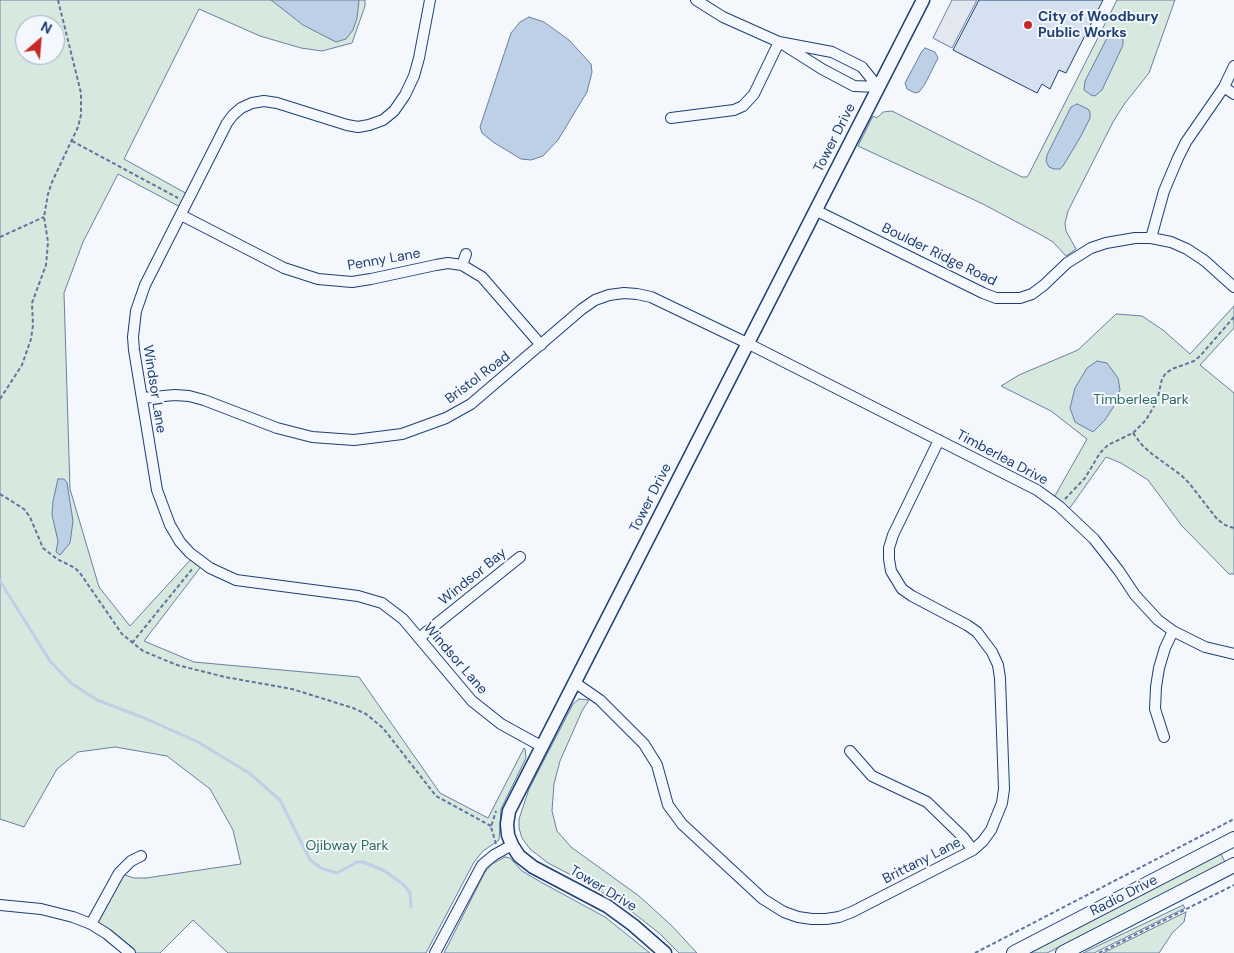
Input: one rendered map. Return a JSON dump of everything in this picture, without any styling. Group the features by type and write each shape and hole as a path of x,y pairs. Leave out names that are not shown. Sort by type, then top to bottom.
{"main road":[{"name":"Radio Drive","path":"1014,953 1234,839"},
{"name":"Radio Drive","path":"1063,953 1234,865"}],"street":[{"name":"Windsor Lane","path":"430,0 414,76 405,95 394,111 383,120 358,127 277,103 264,102 252,103 241,108 227,123 145,285 136,311 133,337 153,473 163,509 180,542 199,561 236,580 369,598 394,611 458,686 479,707 501,724 541,746"},
{"path":"696,0 723,18 779,42 822,70 854,86 878,87"},
{"name":"Tower Drive","path":"665,953 640,930 607,906 526,862 516,853 507,828 509,811 922,0"},
{"path":"779,42 832,52 862,66 878,87"},
{"path":"671,118 734,110 743,106 754,94 779,42"},
{"path":"1152,238 1164,191 1178,158 1186,142 1224,87 1234,66"},
{"path":"1224,87 1234,94"},
{"name":"Boulder Ridge Road","path":"815,210 983,294 996,298 1020,298 1032,294 1078,256 1106,242 1135,238 1152,238 1171,242 1187,249 1205,260 1234,286"},
{"name":"Penny Lane","path":"182,215 284,268 318,279 352,282 371,280 448,263 462,265"},
{"path":"466,254 462,265 482,277 541,345"},
{"name":"Bristol Road","path":"142,398 175,395 189,396 277,428 312,437 344,440 379,438 402,434 446,418 471,404 582,309 596,300 609,295 624,293 651,297 747,343"},
{"name":"Timberlea Drive","path":"747,343 1018,479 1059,506 1080,525 1106,553 1146,608 1158,620 1173,631 1205,647 1234,654"},
{"name":"Brittany Lane","path":"574,682 600,700 644,744 657,765 668,805 682,824 763,898 784,912 812,919 839,917 972,850 983,841 991,830 1002,803 1004,789 998,665 992,652 978,632 968,624 902,589 891,571 889,559 889,548 893,535 939,440"},
{"name":"Windsor Bay","path":"419,638 520,556"},
{"path":"1164,737 1155,709 1156,688 1164,648 1173,631"},
{"path":"850,751 872,776 927,802 963,837 972,850"},
{"path":"435,953 482,865 494,854 512,845"},
{"path":"92,924 119,873 131,861 141,856"},
{"path":"0,905 57,912 92,924 130,953"}],"path":[{"path":"0,399 22,365 31,339 33,325 32,303 46,265 48,242 44,217 47,200 52,182 72,142 82,115 81,93 58,0"},
{"path":"72,142 187,204"},
{"path":"0,237 44,217"},
{"path":"1059,506 1085,478 1100,453 1108,445 1133,433 1146,420 1157,401 1162,379 1166,373 1194,361 1200,356 1234,316"},
{"path":"1133,433 1152,454 1189,483 1217,519 1234,528"},
{"path":"0,494 24,509 30,517 43,548 80,573 114,622 132,643 143,651 177,665 224,677 292,689 353,708 366,714 383,728 436,796 491,826"},
{"path":"132,643 199,561"},
{"path":"975,953 1234,819"},
{"path":"1099,953 1234,885"}],"green space":[{"name":"Ojibway Park","path":"0,0 365,0 365,6 352,43 322,51 301,48 260,36 199,9 124,159 191,196 184,209 118,174 83,242 64,293 70,489 99,587 130,626 194,556 203,564 144,641 194,662 359,677 440,793 488,818 524,748 526,758 501,809 499,840 483,851 474,862 426,953 228,953 193,920 160,953 130,953 91,924 119,873 134,878 146,878 241,864 233,830 210,789 167,756 115,747 78,752 57,769 24,827 0,819"},
{"path":"1117,0 1175,0 1149,73 1125,103 1113,122 1068,211 1065,223 1066,231 1076,249 1066,256 1053,242 983,204 858,146 873,116 877,118 883,112 892,111 1022,177 1027,177"},
{"name":"Timberlea Park","path":"1234,306 1234,328 1200,365 1234,393 1234,574 1229,574 1182,526 1148,480 1121,463 1106,457 1067,512 1052,501 1087,439 1051,411 1001,386 1019,375 1078,350 1116,314 1142,316 1163,330 1190,354"},
{"path":"579,699 589,700 582,711 560,761 554,784 552,811 557,831 571,847 639,896 671,925 697,953 679,953 659,933 631,911 594,887 548,863 530,849 522,838 519,819 529,789 573,704"},
{"path":"1221,854 1225,862 1047,953 1029,953"},
{"path":"505,857 510,858 522,871 605,917 650,953 444,953 485,872 492,864"},
{"path":"1183,905 1185,908 1094,953 1083,953"},
{"path":"1186,912 1184,922 1173,932 1159,953 1103,953"}],"shaded area":[{"path":"952,0 977,0 952,48 933,38"}],"water":[{"path":"271,0 359,0 357,18 353,30 346,39 336,42 303,25"},
{"path":"529,17 544,22 569,40 591,64 592,72 587,92 558,140 543,156 531,160 521,159 493,142 482,133 480,127 511,33 520,22"},
{"path":"1115,28 1123,32 1123,45 1102,90 1095,96 1091,95 1084,90 1085,81 1112,29"},
{"path":"925,48 935,52 938,58 925,84 919,92 915,93 907,89 905,83"},
{"path":"1077,104 1088,109 1090,118 1063,166 1060,169 1054,169 1049,167 1046,161 1047,155 1071,107"},
{"path":"1097,361 1107,363 1118,378 1120,390 1114,406 1105,420 1093,432 1075,422 1070,408 1075,388 1087,368"},
{"path":"58,479 64,479 67,483 73,521 70,543 60,555 56,552 58,541 52,515"}],"building":[{"name":"City of Woodbury Public Works","path":"979,0 1103,0 1066,73 1059,70 1050,89 1042,84 1037,93 953,50"}],"waterway":[{"path":"0,581 50,661 71,683 97,700 142,717 198,742 249,773 280,800 310,860 321,868 337,873 357,862 363,862 385,871 404,885 410,893 411,907"}],"place":[{"name":"City of Woodbury Public Works","path":"1028,25"}]}
